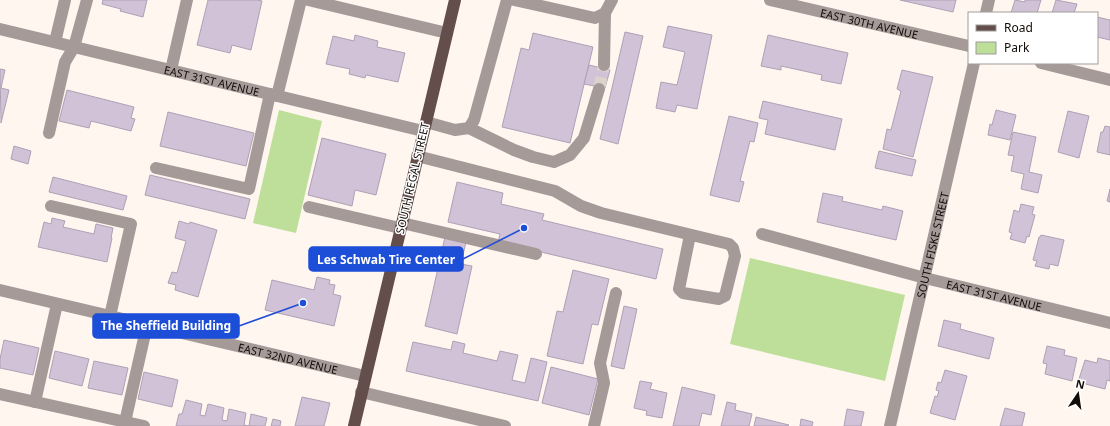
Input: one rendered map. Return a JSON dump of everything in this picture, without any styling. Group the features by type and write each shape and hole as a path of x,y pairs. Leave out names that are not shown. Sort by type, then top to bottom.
{"main road":[{"name":"SOUTH REGAL STREET","path":"354,426 455,0"}],"street":[{"path":"55,42 65,0"},
{"path":"49,133 65,62 74,47 87,0"},
{"path":"171,70 187,0"},
{"path":"156,168 249,189 301,0"},
{"path":"308,0 447,33"},
{"path":"507,0 474,120 469,128 514,150 533,157 554,162 570,156 584,138 599,89"},
{"path":"514,0 595,18 605,13"},
{"path":"604,65 605,13 612,0"},
{"name":"EAST 30TH AVENUE","path":"770,0 968,46"},
{"path":"986,12 989,0"},
{"name":"EAST 31ST AVENUE","path":"0,29 274,95 424,126 455,130 469,128"},
{"name":"SOUTH FISKE STREET","path":"890,426 974,64"},
{"path":"1045,64 1110,80"},
{"path":"417,156 555,191 581,206 601,214 729,244 733,248 735,256 725,296 720,299 683,293 679,289 690,235"},
{"path":"52,206 131,224 110,316"},
{"path":"309,207 536,254"},
{"name":"EAST 31ST AVENUE","path":"762,234 925,278 1110,323"},
{"name":"EAST 32ND AVENUE","path":"0,290 365,376"},
{"path":"594,426 604,383 600,363 616,293"},
{"path":"35,402 57,304"},
{"path":"125,422 147,325"},
{"path":"361,392 505,426"},
{"path":"0,394 144,426"}],"green space":[{"path":"279,110 322,121 296,233 253,223"},
{"path":"750,258 905,295 885,381 730,344"}],"building":[{"path":"103,0 147,0 143,17 120,11 121,9 102,4"},
{"path":"208,0 262,1 251,50 232,45 230,53 197,45"},
{"path":"900,0 956,0 953,12"},
{"path":"1015,0 1025,2 1025,0 1041,0 1037,12 1011,12"},
{"path":"1056,0 1077,4 1074,12 1052,12"},
{"path":"1098,17 1110,20 1110,40 1098,37"},
{"path":"668,26 712,35 697,109 677,105 675,112 656,108 661,82 677,85 685,52 663,47"},
{"path":"625,32 643,36 618,144 600,139"},
{"path":"533,33 593,47 570,143 502,127 521,48 529,50"},
{"path":"355,35 378,41 377,47 405,53 398,82 366,75 365,78 349,74 350,69 326,64 333,36 354,41"},
{"path":"768,35 848,53 841,84 821,80 822,75 781,66 781,70 761,66"},
{"path":"589,65 610,70 605,88 584,84"},
{"path":"0,69 5,70 1,88 9,90 1,123"},
{"path":"902,70 933,77 913,157 883,149 887,129 891,130 901,91 897,89"},
{"path":"67,90 134,107 131,118 135,119 131,131 91,121 89,128 59,121"},
{"path":"763,101 842,119 835,150 765,134 768,120 759,118"},
{"path":"996,110 1016,115 1010,140 988,135 990,124 992,125"},
{"path":"1068,111 1089,116 1079,158 1058,152"},
{"path":"168,112 254,133 246,166 160,146"},
{"path":"729,116 758,123 754,142 750,141 740,181 744,182 739,202 710,195"},
{"path":"1105,126 1110,127 1110,155 1097,152 1101,132 1103,132"},
{"path":"1013,132 1036,137 1029,172 1042,175 1038,193 1021,189 1024,174 1011,171 1014,156 1008,155"},
{"path":"322,138 386,154 376,195 355,190 352,206 308,195"},
{"path":"14,146 31,151 28,164 11,159"},
{"path":"879,151 916,160 912,176 875,168"},
{"path":"150,175 250,199 245,219 145,195"},
{"path":"53,177 127,196 123,210 49,192"},
{"path":"457,182 503,193 501,204 544,214 542,220 663,249 656,279 498,242 500,234 448,222"},
{"path":"1110,189 1110,202 1107,201"},
{"path":"823,193 843,197 842,201 882,210 883,206 903,211 896,240 817,222"},
{"path":"1021,204 1034,207 1032,214 1035,215 1029,237 1027,236 1025,243 1010,239 1012,233 1009,232 1014,210 1019,212"},
{"path":"52,218 65,221 63,227 94,234 96,224 113,228 107,262 38,247 44,222 51,224"},
{"path":"179,221 189,224 190,222 217,230 198,297 175,290 176,285 168,283 172,272 177,273 186,241 175,238"},
{"path":"1041,235 1064,240 1058,266 1050,264 1049,269 1035,266 1037,261 1033,260 1039,237"},
{"path":"445,237 466,242 461,264 472,266 457,334 425,326"},
{"path":"573,270 609,279 598,325 592,324 583,364 547,356 557,311 563,312"},
{"path":"317,277 330,280 329,284 335,285 333,294 341,296 334,326 265,310 272,280 314,290"},
{"path":"624,306 637,309 624,369 611,366"},
{"path":"944,320 961,324 960,329 994,338 989,359 938,346"},
{"path":"4,340 39,348 33,375 0,368 0,359"},
{"path":"453,341 465,344 463,353 497,361 500,351 518,355 512,380 525,383 531,358 547,362 538,401 406,371 413,342 451,350"},
{"path":"1047,346 1065,350 1064,355 1077,358 1072,381 1045,374 1047,364 1043,363"},
{"path":"55,351 89,359 82,386 49,378"},
{"path":"1098,358 1110,361 1110,381 1107,380 1105,389 1078,382 1085,360 1097,363"},
{"path":"94,361 128,368 122,395 88,388"},
{"path":"551,367 598,379 589,415 542,403"},
{"path":"945,370 967,376 955,420 930,413 935,396 937,397 939,391 936,390 938,382 941,383"},
{"path":"144,372 178,380 172,407 138,399"},
{"path":"640,381 652,383 650,389 667,393 662,418 646,415 647,411 634,408"},
{"path":"682,387 715,395 711,415 702,413 699,426 673,426"},
{"path":"302,397 330,403 324,426 295,426"},
{"path":"186,400 202,404 200,415 205,416 208,404 224,408 222,420 227,421 229,409 246,413 244,425 249,426 176,426 179,414 182,414"},
{"path":"727,402 736,404 735,410 752,414 749,426 721,426"},
{"path":"1005,408 1025,413 1022,426 1000,426"},
{"path":"847,409 864,412 861,426 844,426"},
{"path":"251,414 267,418 265,426 249,426"},
{"path":"756,417 789,425 754,426"},
{"path":"273,419 281,421 280,426 271,426"},
{"path":"801,419 813,422 812,426 800,426"}],"tunnel":[{"path":"599,89 604,65"}],"place":[{"name":"Les Schwab Tire Center","path":"524,228"},
{"name":"The Sheffield Building","path":"303,303"}]}
